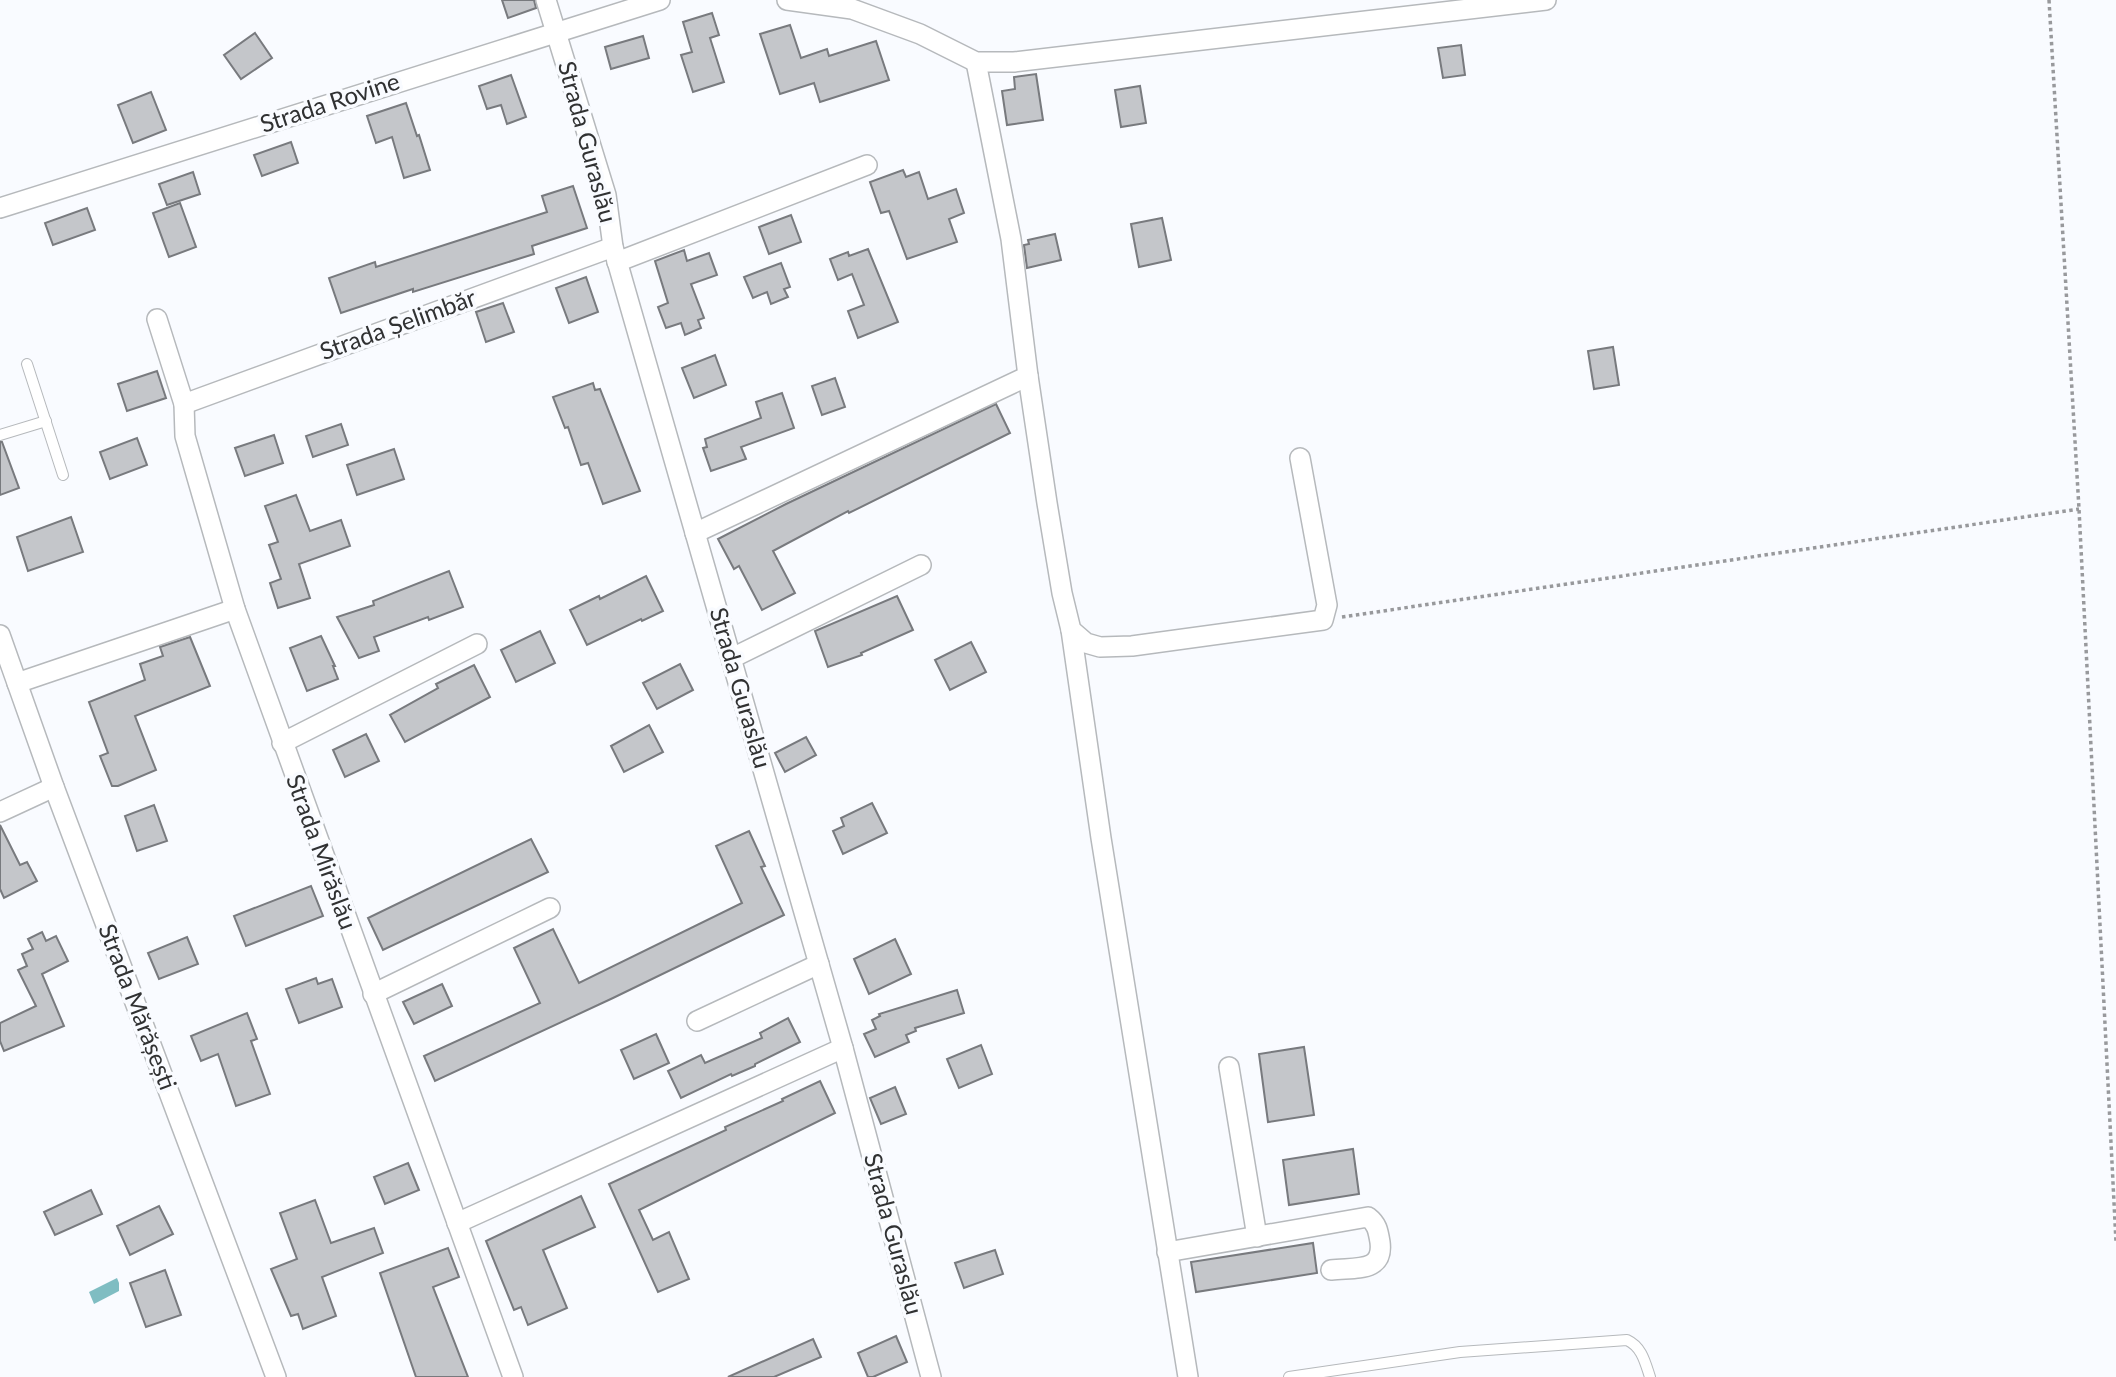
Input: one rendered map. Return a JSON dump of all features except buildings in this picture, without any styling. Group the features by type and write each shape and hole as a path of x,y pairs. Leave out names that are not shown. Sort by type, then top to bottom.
{"street":[{"name":"Strada Guraslău","path":"546,0 606,195 615,254 843,1048 931,1377"},
{"name":"Strada Rovine","path":"0,208 660,0"},
{"path":"787,0 852,9 920,34 976,62 1014,62 1546,0"},
{"path":"976,62 1011,239 1028,376 1055,552 1072,630 1101,838 1188,1377"},
{"name":"Strada Șelimbăr","path":"184,404 867,165"},
{"name":"Strada Mirăslău","path":"157,319 184,404 185,436 235,609 513,1377"},
{"path":"695,533 1028,376"},
{"path":"1072,630 1086,643 1100,647 1132,646 1323,620 1326,605 1300,458"},
{"path":"732,658 921,565"},
{"path":"18,683 235,609"},
{"name":"Strada Mărășești","path":"0,635 54,787 276,1377"},
{"path":"282,743 477,644"},
{"path":"0,812 54,787"},
{"path":"373,994 550,908"},
{"path":"697,1021 819,964"},
{"path":"457,1223 843,1048"},
{"path":"1229,1068 1257,1237"},
{"path":"1167,1252 1368,1217 1376,1224 1381,1254 1379,1260 1372,1265 1331,1270"}],"lane":[{"path":"27,364 63,475"},
{"path":"0,435 46,421"},
{"path":"1289,1377 1461,1352 1627,1340 1634,1343 1644,1356 1650,1377"}],"path":[{"path":"2049,0 2079,509 2116,1242"},
{"path":"1323,620 2079,509"}],"water":[{"path":"117,1278 119,1291 94,1304 89,1292"}]}
